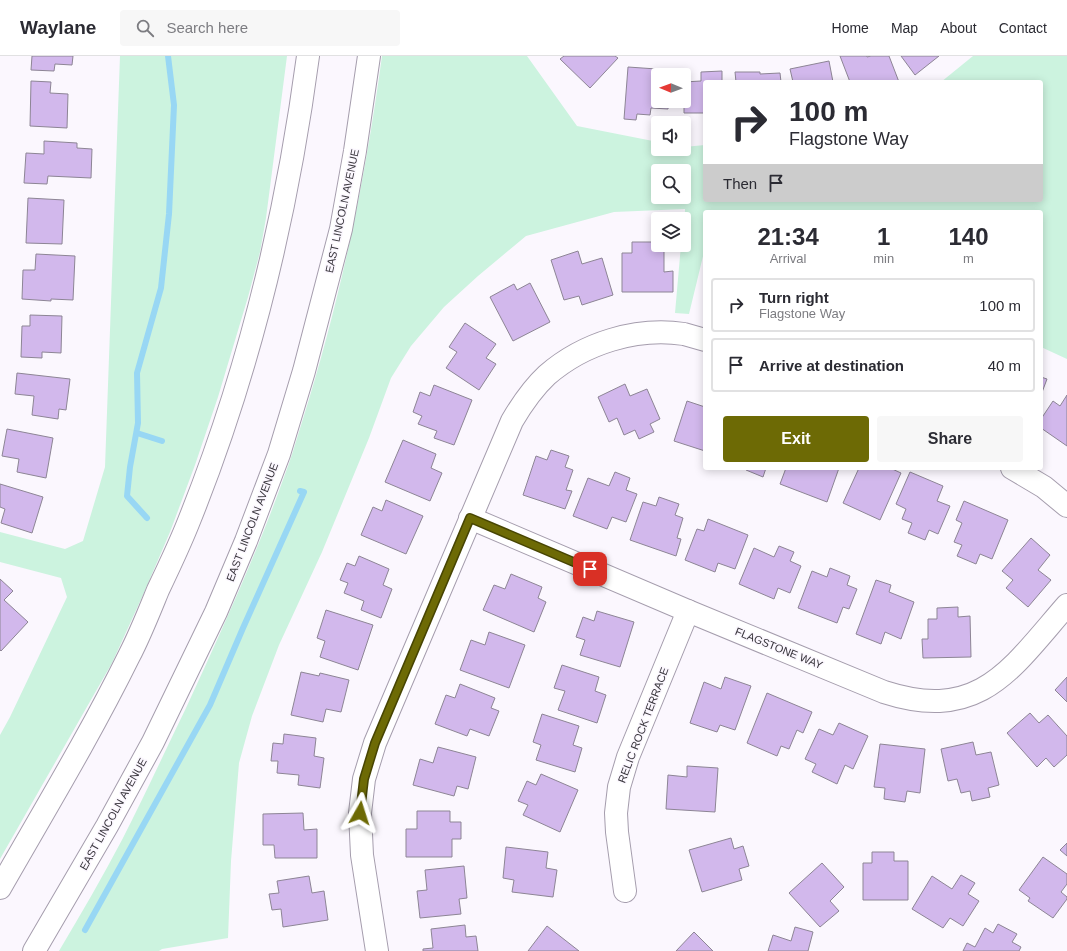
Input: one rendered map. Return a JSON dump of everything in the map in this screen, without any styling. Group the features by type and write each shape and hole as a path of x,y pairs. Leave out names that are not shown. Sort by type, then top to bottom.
{"main road":[{"path":"0,888 95,721 126,662 189,521 223,429 265,284 293,155 308,56"},
{"name":"EAST LINCOLN AVENUE","path":"34,951 107,826 153,742 216,612 246,541 279,454 302,378 341,229 355,151 369,56"},
{"path":"377,951 360,833 361,797 364,779 375,743 512,421 534,388 547,376 560,365 595,346 630,336 647,333 685,335 703,340"},
{"path":"1015,470 1044,487 1067,506"},
{"name":"FLAGSTONE WAY","path":"470,518 688,611 884,692 916,700 946,701 968,696 997,680 1009,671 1067,605"},
{"name":"RELIC ROCK TERRACE","path":"625,891 616,826 619,787 628,757 688,611"}],"green space":[{"path":"120,56 287,56 266,218 260,252 248,297 218,397 170,532 112,663 0,859 0,735 67,597 61,578 0,562 0,532 65,549 83,541 105,467"},
{"path":"382,56 527,56 577,126 651,141 651,156 691,156 691,146 703,145 703,202 1043,202 1043,80 943,80 973,56 1067,56 1067,359 1043,348 1043,210 703,210 703,256 689,314 675,313 680,252 691,252 691,212 685,212 685,209 614,212 526,236 444,307 411,346 391,378 369,438 322,552 279,645 252,716 239,763 231,861 228,938 162,949 159,951 59,951 92,895 131,822 186,708 250,565 287,470 316,377 340,286 368,149"}],"building":[{"path":"32,56 73,56 72,65 55,64 54,71 31,70"},
{"path":"564,56 615,56 618,58 590,88 560,59"},
{"path":"840,56 889,56 898,80 849,80"},
{"path":"901,56 939,56 915,75"},
{"path":"829,61 833,80 793,80 790,69"},
{"path":"628,67 651,69 650,115 637,114 636,120 624,119"},
{"path":"722,71 722,80 703,80 703,113 684,113 684,108 691,108 691,82 701,81 701,72"},
{"path":"735,72 760,72 760,74 780,73 781,80 736,80"},
{"path":"31,81 51,82 50,93 68,94 67,128 30,126"},
{"path":"44,141 77,143 77,148 92,149 91,178 48,176 47,184 24,183 26,153 44,154"},
{"path":"28,198 64,200 62,244 26,243"},
{"path":"632,242 651,242 651,252 664,252 664,272 673,271 673,292 622,292 622,253 632,253"},
{"path":"578,251 582,264 602,258 613,295 582,305 579,296 564,300 551,260"},
{"path":"36,254 75,256 73,300 51,299 51,301 22,299 23,270 35,270"},
{"path":"530,283 550,322 513,341 490,297 514,284 517,290"},
{"path":"30,315 62,316 61,353 42,352 42,358 21,357 22,326 30,326"},
{"path":"465,323 496,344 486,358 496,364 479,390 446,368 457,352 449,347"},
{"path":"17,373 70,379 66,410 59,409 58,419 32,415 34,396 15,394"},
{"path":"1043,378 1047,379 1043,390"},
{"path":"625,384 630,396 647,389 660,419 650,424 654,432 639,439 635,430 624,435 617,418 609,422 598,397"},
{"path":"434,385 472,400 454,445 434,438 437,431 418,424 422,416 413,412 420,392 430,396"},
{"path":"1067,395 1067,446 1043,429 1043,416 1053,401 1060,406"},
{"path":"687,401 703,406 703,450 674,441"},
{"path":"7,429 53,438 46,478 17,472 19,459 2,456"},
{"path":"403,440 436,454 431,468 442,473 430,501 385,482"},
{"path":"551,450 569,456 565,467 573,470 566,490 572,491 565,509 523,495 536,456 547,460"},
{"path":"746,470 765,470 763,477"},
{"path":"785,470 838,470 827,502 780,484"},
{"path":"858,470 894,470 901,473 880,520 843,503"},
{"path":"615,472 630,478 626,490 637,494 626,522 612,517 607,529 573,516 588,478 609,486"},
{"path":"910,472 943,486 937,501 950,506 938,534 929,530 925,540 908,533 912,523 902,519 906,509 896,504"},
{"path":"0,484 43,497 32,533 1,523 5,509 0,507"},
{"path":"659,497 679,504 675,515 683,518 677,538 681,539 676,556 630,540 643,502 656,506"},
{"path":"386,500 423,516 406,554 361,535 373,507 382,511"},
{"path":"964,501 1008,520 992,559 980,554 976,564 957,556 962,545 954,542 962,523 956,520"},
{"path":"708,519 748,535 735,569 718,563 715,572 685,560 697,529 704,531"},
{"path":"1031,538 1050,555 1038,570 1051,580 1028,607 1006,588 1013,580 1002,571"},
{"path":"779,546 794,552 790,561 801,566 790,593 778,588 774,599 739,584 754,548 774,557"},
{"path":"359,556 389,569 383,585 392,589 381,618 361,610 364,601 344,593 348,583 340,580 347,563 355,566"},
{"path":"830,568 850,576 847,585 857,589 849,609 843,607 837,623 798,608 812,571 827,577"},
{"path":"511,574 542,587 538,598 546,602 534,632 483,610 494,585 505,589"},
{"path":"0,579 13,591 4,600 28,622 1,651 0,650"},
{"path":"876,580 891,585 889,592 914,602 901,639 885,632 881,644 856,634"},
{"path":"958,607 958,617 970,616 971,657 923,658 922,639 928,639 928,619 937,619 937,608"},
{"path":"326,610 373,625 358,670 320,657 325,641 317,638"},
{"path":"597,611 634,622 620,667 580,655 585,640 576,637 583,617 594,621"},
{"path":"489,632 525,645 509,688 460,670 471,640 485,645"},
{"path":"562,665 599,677 595,691 606,695 597,723 558,710 565,691 554,688"},
{"path":"301,672 319,676 320,673 349,680 341,712 326,709 323,722 291,715"},
{"path":"725,677 751,686 735,730 720,725 717,732 690,723 704,682 721,689"},
{"path":"1067,677 1067,702 1055,690"},
{"path":"460,684 495,698 491,708 499,711 489,736 470,729 467,736 435,724 446,695 455,698"},
{"path":"767,693 812,712 803,733 797,730 789,749 781,746 777,756 747,743"},
{"path":"1030,713 1039,723 1048,715 1067,736 1067,755 1054,767 1046,758 1037,767 1007,733"},
{"path":"542,714 579,726 573,745 582,748 575,772 536,760 541,745 533,742"},
{"path":"839,723 868,736 853,769 845,765 837,784 812,772 816,764 805,759 819,729 833,735"},
{"path":"284,734 316,738 314,756 324,758 320,788 298,785 299,775 277,773 278,761 271,761 273,743 283,744"},
{"path":"973,742 976,755 991,752 999,785 988,788 990,797 972,801 970,791 961,793 957,779 948,781 941,749"},
{"path":"880,744 925,749 920,793 907,791 905,802 884,799 885,788 874,787"},
{"path":"438,747 476,757 468,789 457,786 454,796 413,785 420,759 433,763"},
{"path":"687,766 718,768 715,812 666,809 668,775 687,777"},
{"path":"541,774 578,790 560,832 523,815 528,805 518,801 527,781 536,785"},
{"path":"417,811 450,811 450,822 461,822 461,839 452,839 452,857 406,857 406,829 417,829"},
{"path":"303,813 304,830 317,829 317,858 275,858 274,845 263,845 263,814"},
{"path":"731,838 734,849 743,846 749,866 739,869 742,880 702,892 689,850"},
{"path":"1067,843 1067,856 1060,850"},
{"path":"506,847 548,852 546,868 557,870 553,897 512,892 514,880 503,878"},
{"path":"872,852 894,852 894,861 908,861 908,900 863,900 863,863 872,863"},
{"path":"1043,857 1067,874 1067,884 1061,892 1067,897 1067,899 1053,918 1028,901 1030,898 1019,890"},
{"path":"822,863 844,887 830,901 839,911 820,927 789,893"},
{"path":"464,866 467,898 459,899 461,914 420,918 417,891 427,890 425,870"},
{"path":"961,875 975,883 968,894 979,901 963,926 950,918 943,928 912,909 932,876 952,889"},
{"path":"309,876 312,893 324,891 328,920 283,927 281,909 272,910 269,894 279,893 277,881"},
{"path":"998,924 1017,934 1012,942 1021,947 1019,951 963,951 967,943 975,947 985,928 993,933"},
{"path":"465,925 466,937 476,936 478,951 423,951 423,949 433,948 431,929"},
{"path":"547,926 579,951 528,951"},
{"path":"795,927 813,932 808,951 768,951 773,935 791,941"},
{"path":"694,932 713,951 676,951"}],"waterway":[{"path":"147,518 127,496 130,467 138,423 137,373 161,288 169,214 174,105 168,56"},
{"path":"137,433 162,441"},
{"path":"85,930 210,705 304,492 300,491"}],"route":[{"path":"360,813 364,779 375,743 470,518 590,569"}]}
